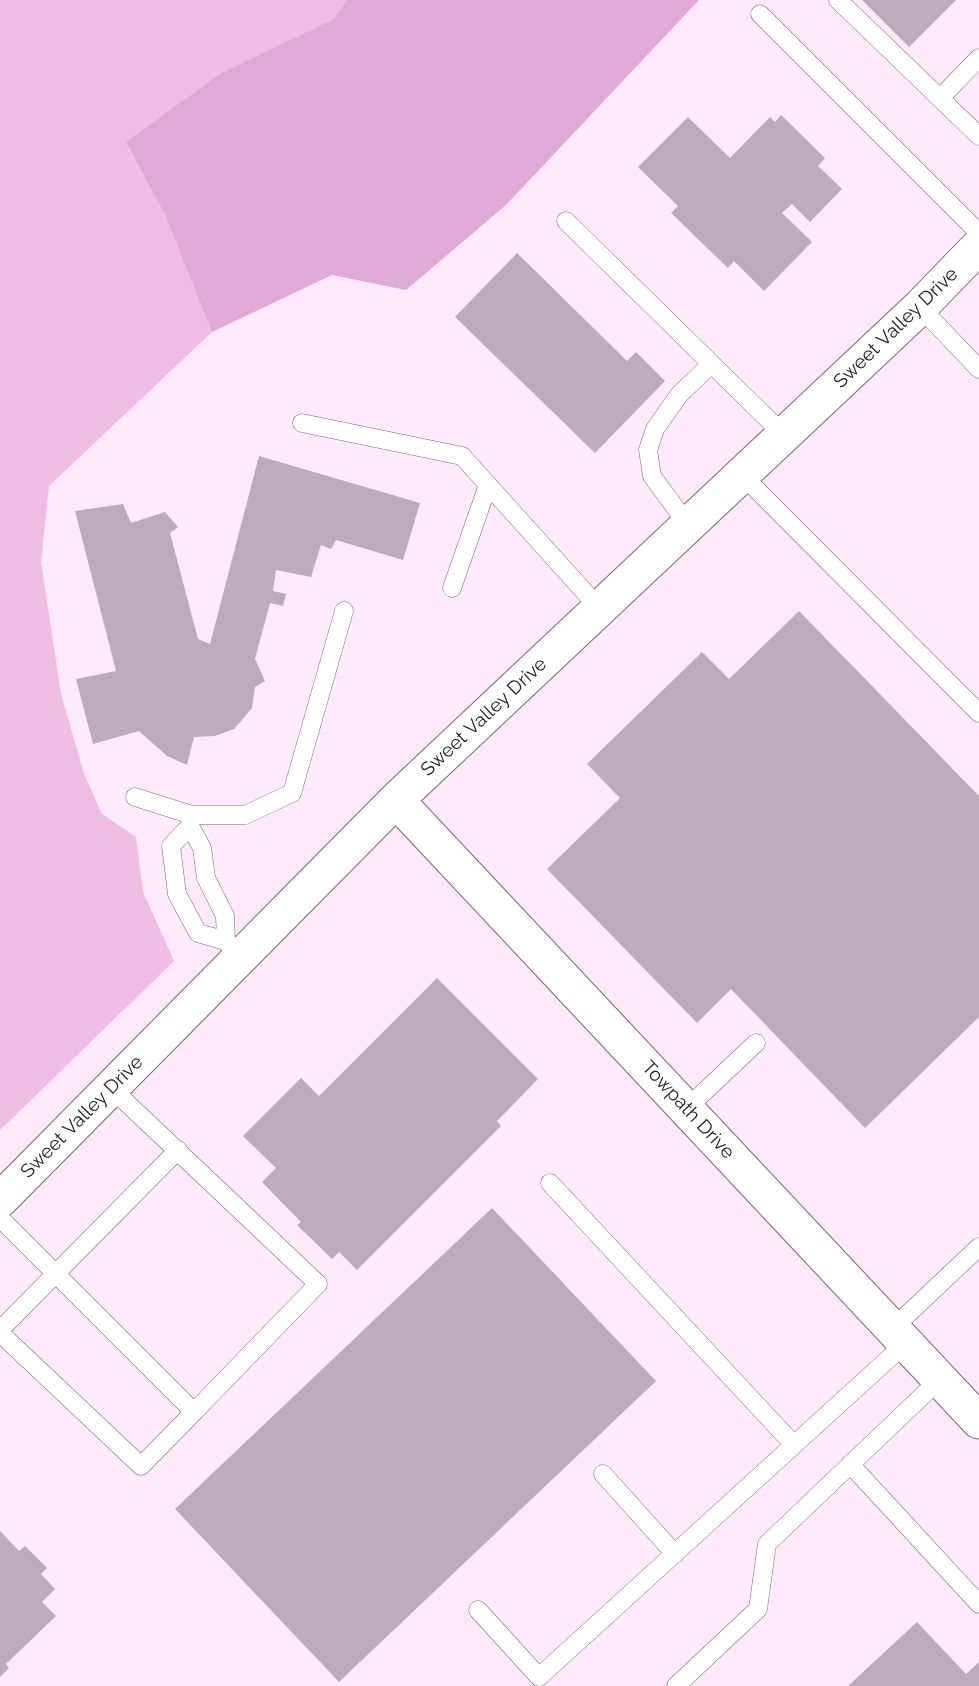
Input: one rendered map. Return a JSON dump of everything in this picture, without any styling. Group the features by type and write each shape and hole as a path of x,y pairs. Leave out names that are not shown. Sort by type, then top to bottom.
{"street":[{"name":"Sweet Valley Drive","path":"0,1200 111,1088 233,949 600,609 920,307 979,246"},
{"name":"Towpath Drive","path":"396,800 979,1422"}],"lane":[{"path":"838,0 979,136"},
{"path":"760,14 979,233"},
{"path":"940,97 979,58"},
{"path":"566,221 784,435"},
{"path":"920,307 979,369"},
{"path":"688,525 652,476 648,450 655,429 679,395 711,364"},
{"path":"302,423 462,456 600,609"},
{"path":"742,475 979,713"},
{"path":"452,588 488,485"},
{"path":"135,797 191,820 245,815 292,793 344,611"},
{"path":"191,820 172,846 177,894 198,933 233,949"},
{"path":"191,820 202,848 206,878 225,916 233,949"},
{"path":"686,1109 756,1043"},
{"path":"111,1088 178,1150 318,1284 141,1466 0,1332 178,1150"},
{"path":"550,1183 794,1445"},
{"path":"0,1218 194,1412"},
{"path":"478,1610 539,1677 794,1445 899,1336 979,1247"},
{"path":"676,1686 758,1609 767,1544 940,1380"},
{"path":"850,1464 979,1604"},
{"path":"603,1474 675,1554"}],"shaded area":[{"path":"0,0 563,0 49,486 41,562 61,694 84,774 102,814 136,837 143,892 174,961 0,1130"},
{"path":"347,0 699,0 506,205 406,290 332,275 212,332 165,214 126,142 220,74 334,19"}],"building":[{"path":"862,0 956,0 909,47"},
{"path":"781,115 825,158 818,166 842,189 810,222 792,204 782,213 812,242 764,291 734,261 728,268 671,213 678,206 638,167 688,117 730,158 770,117 775,122"},
{"path":"517,253 627,361 636,352 665,381 595,453 455,317"},
{"path":"259,456 420,503 403,560 336,540 331,549 321,545 311,577 276,570 273,591 286,594 283,606 270,603 255,659 265,681 255,687 252,708 234,729 215,736 194,737 187,765 167,756 139,731 93,744 76,679 116,671 75,511 123,504 131,523 165,512 178,527 170,533 198,639 210,644"},
{"path":"799,611 979,796 979,1017 865,1128 731,989 697,1023 547,869 620,798 587,764 702,652 729,679"},
{"path":"437,978 538,1079 497,1121 501,1126 357,1270 339,1252 332,1259 297,1225 301,1222 262,1182 276,1168 243,1136 301,1078 319,1096"},
{"path":"492,1208 656,1381 339,1682 175,1509"},
{"path":"0,1531 19,1551 25,1546 47,1568 41,1574 55,1589 42,1602 56,1616 6,1664 9,1668 0,1677"},
{"path":"917,1622 966,1674 979,1662 979,1686 848,1686"}]}
